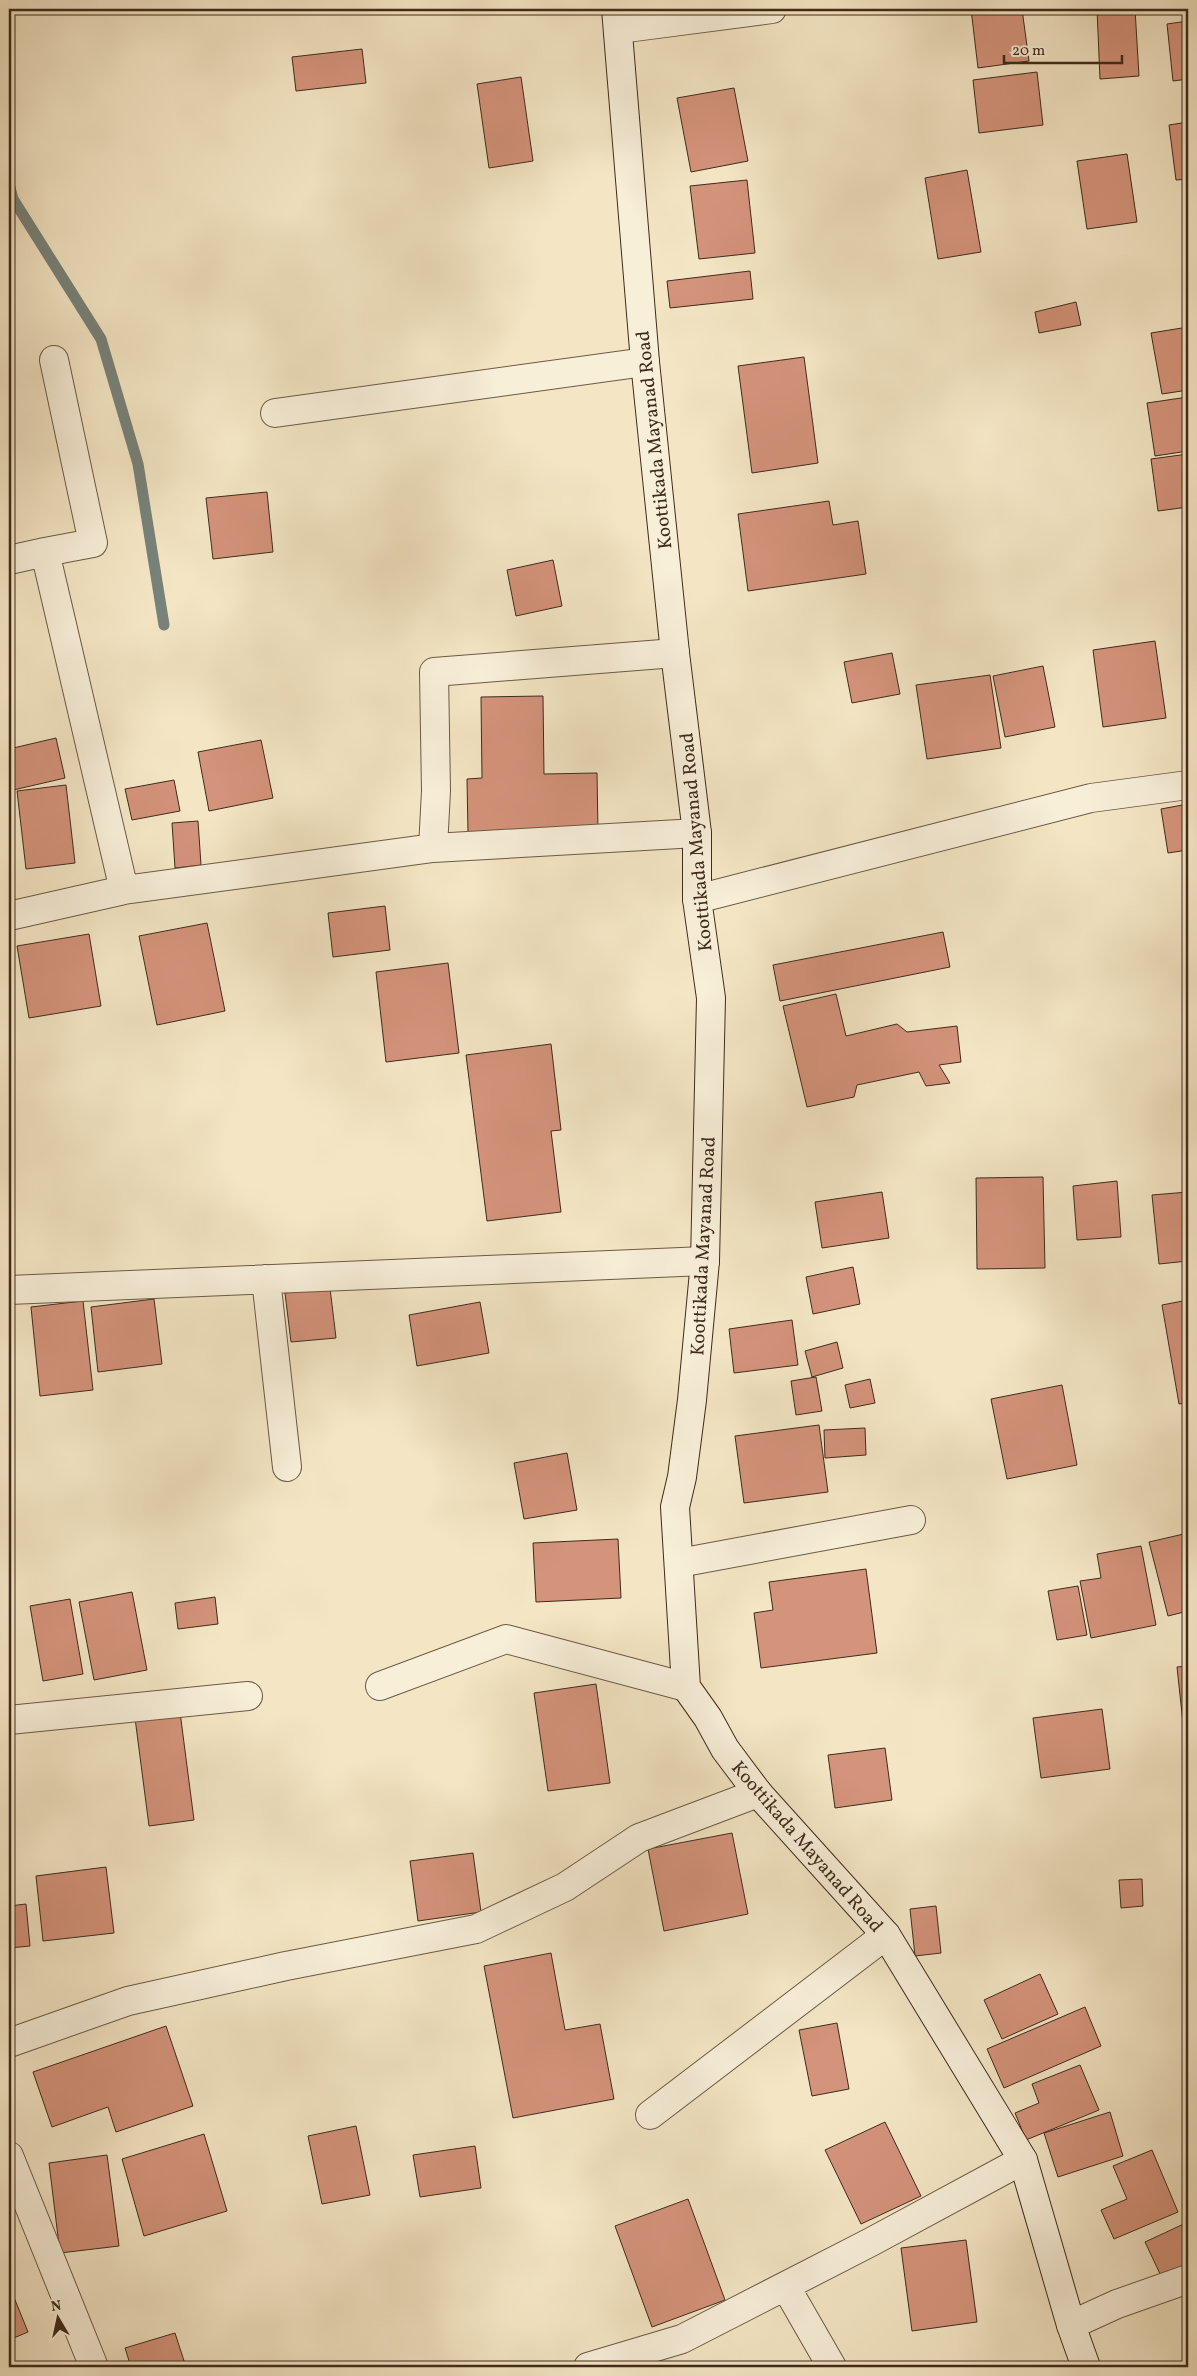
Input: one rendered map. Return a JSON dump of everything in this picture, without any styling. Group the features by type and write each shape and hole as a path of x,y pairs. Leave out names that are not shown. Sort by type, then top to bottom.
{"street":[{"path":"617,19 772,9"},
{"name":"Koottikada Mayanad Road","path":"617,19 645,362 675,653 697,834 697,899 711,998 705,1261 692,1400 682,1477 675,1508 686,1687 708,1718 725,1749 758,1793 886,1935 1023,2160 1071,2325 1086,2367"},
{"path":"9,560 92,543 54,360"},
{"path":"275,413 645,362"},
{"path":"45,552 124,890"},
{"path":"433,848 436,791 434,672 675,653"},
{"path":"697,899 1091,798 1188,784"},
{"path":"9,916 124,890 433,848 697,834"},
{"path":"9,1290 705,1261"},
{"path":"266,1279 287,1467"},
{"path":"679,1563 911,1520"},
{"path":"380,1686 506,1639 686,1687"},
{"path":"9,1720 248,1696"},
{"path":"9,2043 128,2001 286,1966 476,1930 565,1887 639,1838 758,1793"},
{"path":"650,2115 886,1935"},
{"path":"9,2156 94,2367"},
{"path":"588,2367 682,2339 786,2287 1023,2160"},
{"path":"1071,2325 1117,2304 1188,2279"},
{"path":"786,2287 832,2367"}],"building":[{"path":"971,9 1022,9 1029,61 978,68"},
{"path":"1097,9 1135,9 1139,76 1100,79"},
{"path":"1188,21 1188,79 1173,81 1167,24"},
{"path":"362,49 366,83 296,91 292,57"},
{"path":"1037,72 1043,125 979,133 973,80"},
{"path":"521,77 533,161 489,168 477,84"},
{"path":"734,88 748,161 691,172 677,98"},
{"path":"1188,122 1188,179 1176,180 1169,125"},
{"path":"1127,154 1137,222 1087,229 1077,161"},
{"path":"967,170 981,252 938,259 925,178"},
{"path":"747,180 755,253 699,259 690,186"},
{"path":"750,271 753,299 670,308 667,281"},
{"path":"1076,302 1081,325 1039,333 1035,312"},
{"path":"1188,327 1188,390 1162,394 1151,333"},
{"path":"804,357 818,463 752,473 738,366"},
{"path":"1188,397 1188,451 1155,456 1147,403"},
{"path":"1188,454 1188,507 1158,511 1151,459"},
{"path":"267,492 273,552 213,559 206,498"},
{"path":"829,501 833,525 858,521 866,574 748,591 738,514"},
{"path":"553,560 562,606 516,616 507,570"},
{"path":"1155,641 1166,718 1103,727 1093,650"},
{"path":"892,653 900,694 852,703 844,662"},
{"path":"1043,666 1055,727 1005,737 993,676"},
{"path":"990,675 1001,748 927,759 916,685"},
{"path":"543,696 544,774 597,773 598,832 468,833 467,779 482,778 481,697"},
{"path":"56,738 65,778 9,791 9,749"},
{"path":"261,740 273,798 209,811 198,752"},
{"path":"174,780 180,811 132,820 125,789"},
{"path":"66,785 75,863 26,869 17,791"},
{"path":"1188,804 1188,850 1168,853 1161,809"},
{"path":"198,821 201,865 175,868 172,823"},
{"path":"385,906 390,950 333,957 328,913"},
{"path":"207,923 225,1011 157,1025 139,936"},
{"path":"943,932 950,967 780,1001 773,965"},
{"path":"89,934 101,1006 29,1018 17,946"},
{"path":"448,963 459,1053 386,1062 376,972"},
{"path":"836,994 846,1036 897,1024 907,1032 957,1026 961,1062 939,1065 950,1083 926,1086 919,1072 857,1085 854,1097 807,1107 783,1006"},
{"path":"551,1044 561,1130 551,1131 561,1212 487,1221 466,1055"},
{"path":"1043,1177 1045,1268 977,1269 976,1178"},
{"path":"1117,1181 1121,1237 1077,1240 1073,1186"},
{"path":"882,1192 889,1238 822,1248 815,1202"},
{"path":"1188,1192 1188,1261 1159,1264 1152,1195"},
{"path":"853,1267 860,1304 813,1314 806,1277"},
{"path":"330,1288 336,1338 291,1342 285,1293"},
{"path":"154,1299 162,1364 98,1372 91,1307"},
{"path":"1188,1300 1188,1402 1179,1404 1162,1305"},
{"path":"83,1301 93,1390 40,1396 31,1307"},
{"path":"480,1302 489,1353 417,1366 409,1315"},
{"path":"792,1320 798,1365 734,1373 729,1329"},
{"path":"837,1342 843,1368 812,1377 805,1351"},
{"path":"816,1377 822,1411 796,1415 791,1381"},
{"path":"870,1379 875,1403 850,1408 845,1385"},
{"path":"1062,1385 1077,1465 1007,1479 991,1399"},
{"path":"819,1425 828,1492 744,1503 735,1436"},
{"path":"865,1428 866,1455 825,1458 824,1430"},
{"path":"567,1453 577,1510 524,1519 514,1463"},
{"path":"1188,1533 1188,1611 1168,1616 1149,1542"},
{"path":"618,1539 621,1598 536,1602 533,1543"},
{"path":"1141,1546 1156,1625 1091,1638 1080,1581 1101,1578 1097,1554"},
{"path":"866,1569 877,1653 761,1668 754,1613 773,1610 769,1582"},
{"path":"1078,1586 1087,1635 1057,1640 1048,1591"},
{"path":"132,1592 147,1670 94,1680 79,1602"},
{"path":"215,1597 218,1624 178,1629 175,1603"},
{"path":"70,1599 83,1674 43,1681 30,1606"},
{"path":"1188,1666 1188,1742 1185,1742 1177,1667"},
{"path":"596,1684 610,1783 548,1791 534,1693"},
{"path":"1102,1709 1110,1769 1041,1778 1033,1718"},
{"path":"180,1712 194,1820 149,1826 135,1718"},
{"path":"885,1748 892,1800 835,1808 828,1755"},
{"path":"9,1826 14,1856 9,1857"},
{"path":"732,1833 748,1914 664,1931 648,1849"},
{"path":"473,1853 481,1912 418,1921 410,1861"},
{"path":"106,1867 114,1933 43,1941 36,1876"},
{"path":"1142,1879 1143,1906 1121,1908 1119,1880"},
{"path":"26,1904 30,1946 9,1948 9,1906"},
{"path":"936,1906 941,1953 915,1956 910,1909"},
{"path":"551,1953 565,2030 600,2024 614,2099 513,2118 484,1966"},
{"path":"1040,1974 1058,2014 1002,2039 984,2000"},
{"path":"1085,2007 1101,2046 1004,2088 987,2049"},
{"path":"837,2023 849,2089 812,2096 799,2030"},
{"path":"166,2026 193,2106 116,2132 108,2107 52,2127 33,2072"},
{"path":"1080,2065 1099,2110 1026,2140 1015,2113 1039,2103 1032,2084"},
{"path":"1110,2112 1123,2156 1058,2177 1044,2133"},
{"path":"885,2122 921,2196 861,2224 825,2150"},
{"path":"356,2126 370,2195 322,2204 308,2136"},
{"path":"204,2134 227,2211 144,2236 122,2159"},
{"path":"475,2146 481,2188 420,2197 413,2155"},
{"path":"1152,2150 1178,2212 1114,2239 1101,2210 1127,2199 1113,2166"},
{"path":"107,2155 119,2246 60,2253 49,2163"},
{"path":"688,2199 725,2300 652,2327 615,2226"},
{"path":"1188,2222 1188,2266 1162,2278 1145,2242"},
{"path":"966,2240 977,2322 912,2331 901,2248"},
{"path":"9,2285 28,2332 9,2340"},
{"path":"175,2333 186,2367 131,2367 125,2348"}],"waterway":[{"path":"9,184 13,199 101,339 138,464 164,625"}]}
